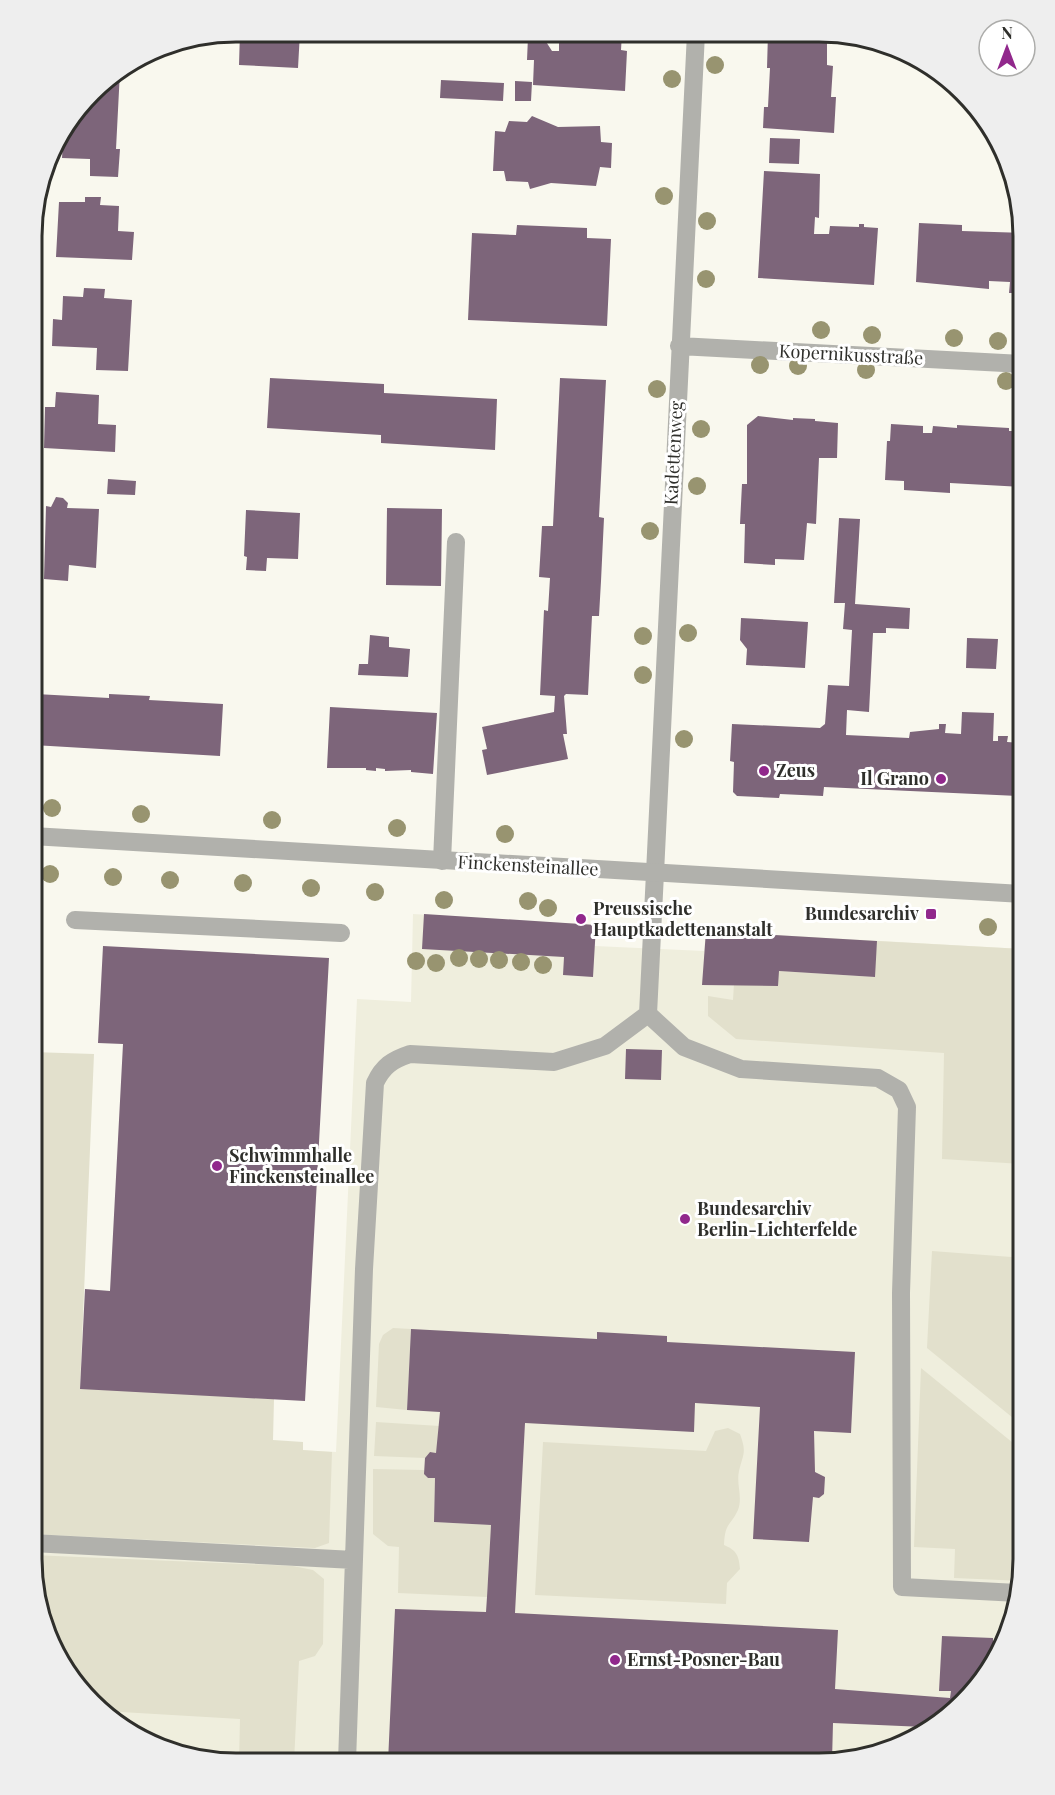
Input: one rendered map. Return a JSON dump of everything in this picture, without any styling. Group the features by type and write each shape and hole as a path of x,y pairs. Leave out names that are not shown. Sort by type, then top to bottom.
{"street":[{"name":"Kadettenweg","path":"648,1014 696,42"},
{"name":"Kopernikusstraße","path":"679,346 1013,363"},
{"path":"442,861 456,542"},
{"name":"Finckensteinallee","path":"42,837 1013,893"},
{"path":"75,920 341,933"},
{"path":"347,1753 365,1257 375,1083 382,1070 394,1059 410,1054 554,1062 605,1046 648,1014 684,1047 741,1069 878,1078 899,1090 908,1107 901,1293 902,1587 1010,1593"},
{"path":"42,1544 354,1560"}],"shaded area":[{"name":"Bundesarchiv Berlin-Lichterfelde","path":"413,914 596,925 595,946 704,951 706,931 1013,948 1013,1572 1003,1621 993,1645 965,1687 937,1713 893,1738 857,1749 832,1753 236,1753 186,1746 139,1727 118,1713 82,1677 57,1633 46,1597 42,1572 42,1436 336,1452 357,999 411,1002"},
{"path":"877,941 1013,948 1013,1163 942,1159 944,1053 736,1039 708,1016 708,996 733,1000 734,983 779,971 874,977"},
{"path":"42,1052 94,1054 80,1388 274,1399 273,1440 303,1442 303,1450 332,1452 329,1543 315,1548 42,1534"},
{"path":"932,1251 1013,1257 1013,1418 927,1348"},
{"path":"393,1328 411,1329 407,1410 376,1407 379,1344 383,1335"},
{"path":"921,1368 1013,1443 1012,1581 954,1578 955,1549 914,1547"},
{"path":"376,1422 440,1426 436,1453 430,1452 425,1458 374,1456"},
{"path":"728,1428 740,1434 744,1450 738,1476 740,1495 738,1510 727,1528 724,1545 736,1554 740,1569 727,1583 726,1604 535,1595 543,1442 706,1451 715,1431"},
{"path":"373,1469 424,1470 428,1478 435,1478 434,1522 491,1525 487,1597 398,1593 399,1547 388,1546 373,1534"},
{"path":"42,1555 293,1566 313,1570 324,1579 323,1644 315,1656 299,1661 294,1753 239,1753 240,1719 117,1712 82,1677 57,1633 46,1597"}],"building":[{"path":"240,42 299,42 298,68 239,65"},
{"path":"528,42 546,42 552,51 559,51 559,42 621,42 621,50 627,51 625,91 533,85 534,60 527,60"},
{"path":"768,42 827,43 827,65 833,66 831,97 836,97 834,133 763,128 764,107 768,107 770,68 767,68"},
{"path":"441,80 504,83 503,101 440,98"},
{"path":"119,81 116,149 120,149 118,177 90,176 90,159 62,158 68,139 90,108"},
{"path":"515,81 532,82 531,101 515,101"},
{"path":"532,116 558,127 600,126 601,142 612,143 611,168 600,167 596,186 551,183 530,189 528,182 506,181 504,171 493,171 495,131 505,132 509,121 527,122"},
{"path":"770,138 800,139 799,164 769,163"},
{"path":"764,171 820,174 819,218 815,217 814,234 829,234 830,226 859,227 859,224 864,224 864,227 878,228 874,285 758,278"},
{"path":"85,197 101,197 100,205 119,206 118,231 134,232 132,260 56,257 59,202 85,202"},
{"path":"919,223 962,225 962,231 1013,233 1013,293 1009,293 1010,282 989,281 989,289 916,282"},
{"path":"517,225 587,228 587,238 611,239 607,326 468,320 472,233 516,235"},
{"path":"84,288 105,289 104,298 132,300 128,371 96,370 97,348 52,346 53,319 62,320 63,296 83,297"},
{"path":"270,378 384,384 384,393 497,399 495,450 381,443 381,435 267,428"},
{"path":"560,378 606,380 599,517 604,518 599,616 592,616 588,695 566,694 564,696 567,734 563,734 568,759 487,775 482,750 487,749 482,727 554,712 555,696 540,695 544,610 548,611 550,578 539,577 542,526 553,526"},
{"path":"56,392 99,395 98,424 116,425 115,452 44,448 45,407 55,407"},
{"path":"758,416 793,420 793,418 815,419 815,421 838,423 837,458 819,458 816,524 807,523 804,560 775,559 775,565 744,563 745,524 740,524 742,484 747,484 747,425"},
{"path":"891,424 923,426 923,433 932,433 933,426 1009,428 1009,431 1013,431 1013,486 950,483 950,493 904,490 904,481 885,480 887,441 890,441"},
{"path":"108,479 136,481 135,495 107,494"},
{"path":"56,497 63,498 68,503 67,508 99,509 96,568 69,565 68,581 44,579 46,506 51,507"},
{"path":"387,508 442,509 441,586 386,585"},
{"path":"246,510 300,513 298,559 267,558 266,571 246,570 247,557 244,556"},
{"path":"839,518 860,519 855,604 910,608 909,629 886,628 886,633 873,633 869,712 847,710 846,735 909,738 910,732 939,729 939,724 946,724 945,733 961,734 962,712 994,713 993,741 998,741 998,736 1008,736 1007,742 1013,742 1013,796 824,787 823,796 780,794 779,798 737,796 733,792 734,762 730,761 732,724 820,728 825,724 828,685 849,686 852,630 843,629 845,603 834,603"},
{"path":"741,618 808,622 805,668 746,665 747,649 740,640"},
{"path":"370,635 389,637 389,647 410,649 408,677 358,675 359,664 368,664"},
{"path":"967,638 998,639 996,669 966,668"},
{"path":"42,694 109,698 109,694 150,696 149,700 223,704 220,756 42,746"},
{"path":"330,707 437,713 433,774 411,772 411,770 385,771 385,769 376,768 376,771 366,770 366,768 327,768"},
{"path":"424,914 596,925 593,977 563,975 564,957 422,949"},
{"path":"706,931 877,941 875,977 779,971 778,986 702,985"},
{"name":"Schwimmhalle Finckensteinallee","path":"103,946 329,958 305,1401 80,1389 85,1289 110,1291 123,1044 98,1043"},
{"path":"626,1049 662,1050 661,1080 625,1079"},
{"path":"411,1329 597,1339 597,1332 667,1336 667,1342 855,1352 851,1433 814,1431 815,1472 825,1477 824,1494 819,1498 813,1497 809,1542 753,1539 760,1407 695,1403 694,1432 525,1423 515,1613 838,1630 835,1689 950,1698 951,1691 939,1691 942,1636 993,1638 993,1645 965,1687 937,1713 916,1727 833,1723 832,1753 388,1753 395,1609 486,1612 491,1525 434,1522 435,1478 428,1478 424,1474 425,1458 430,1452 436,1453 440,1412 407,1410"}],"place":[{"name":"Zeus","path":"764,771"},
{"name":"Il Grano","path":"941,779"},
{"name":"Bundesarchiv","path":"931,914"},
{"name":"Preussische Hauptkadettenanstalt","path":"581,919"},
{"name":"Schwimmhalle Finckensteinallee","path":"217,1166"},
{"name":"Bundesarchiv Berlin-Lichterfelde","path":"685,1219"},
{"name":"Ernst-Posner-Bau","path":"615,1660"}]}
